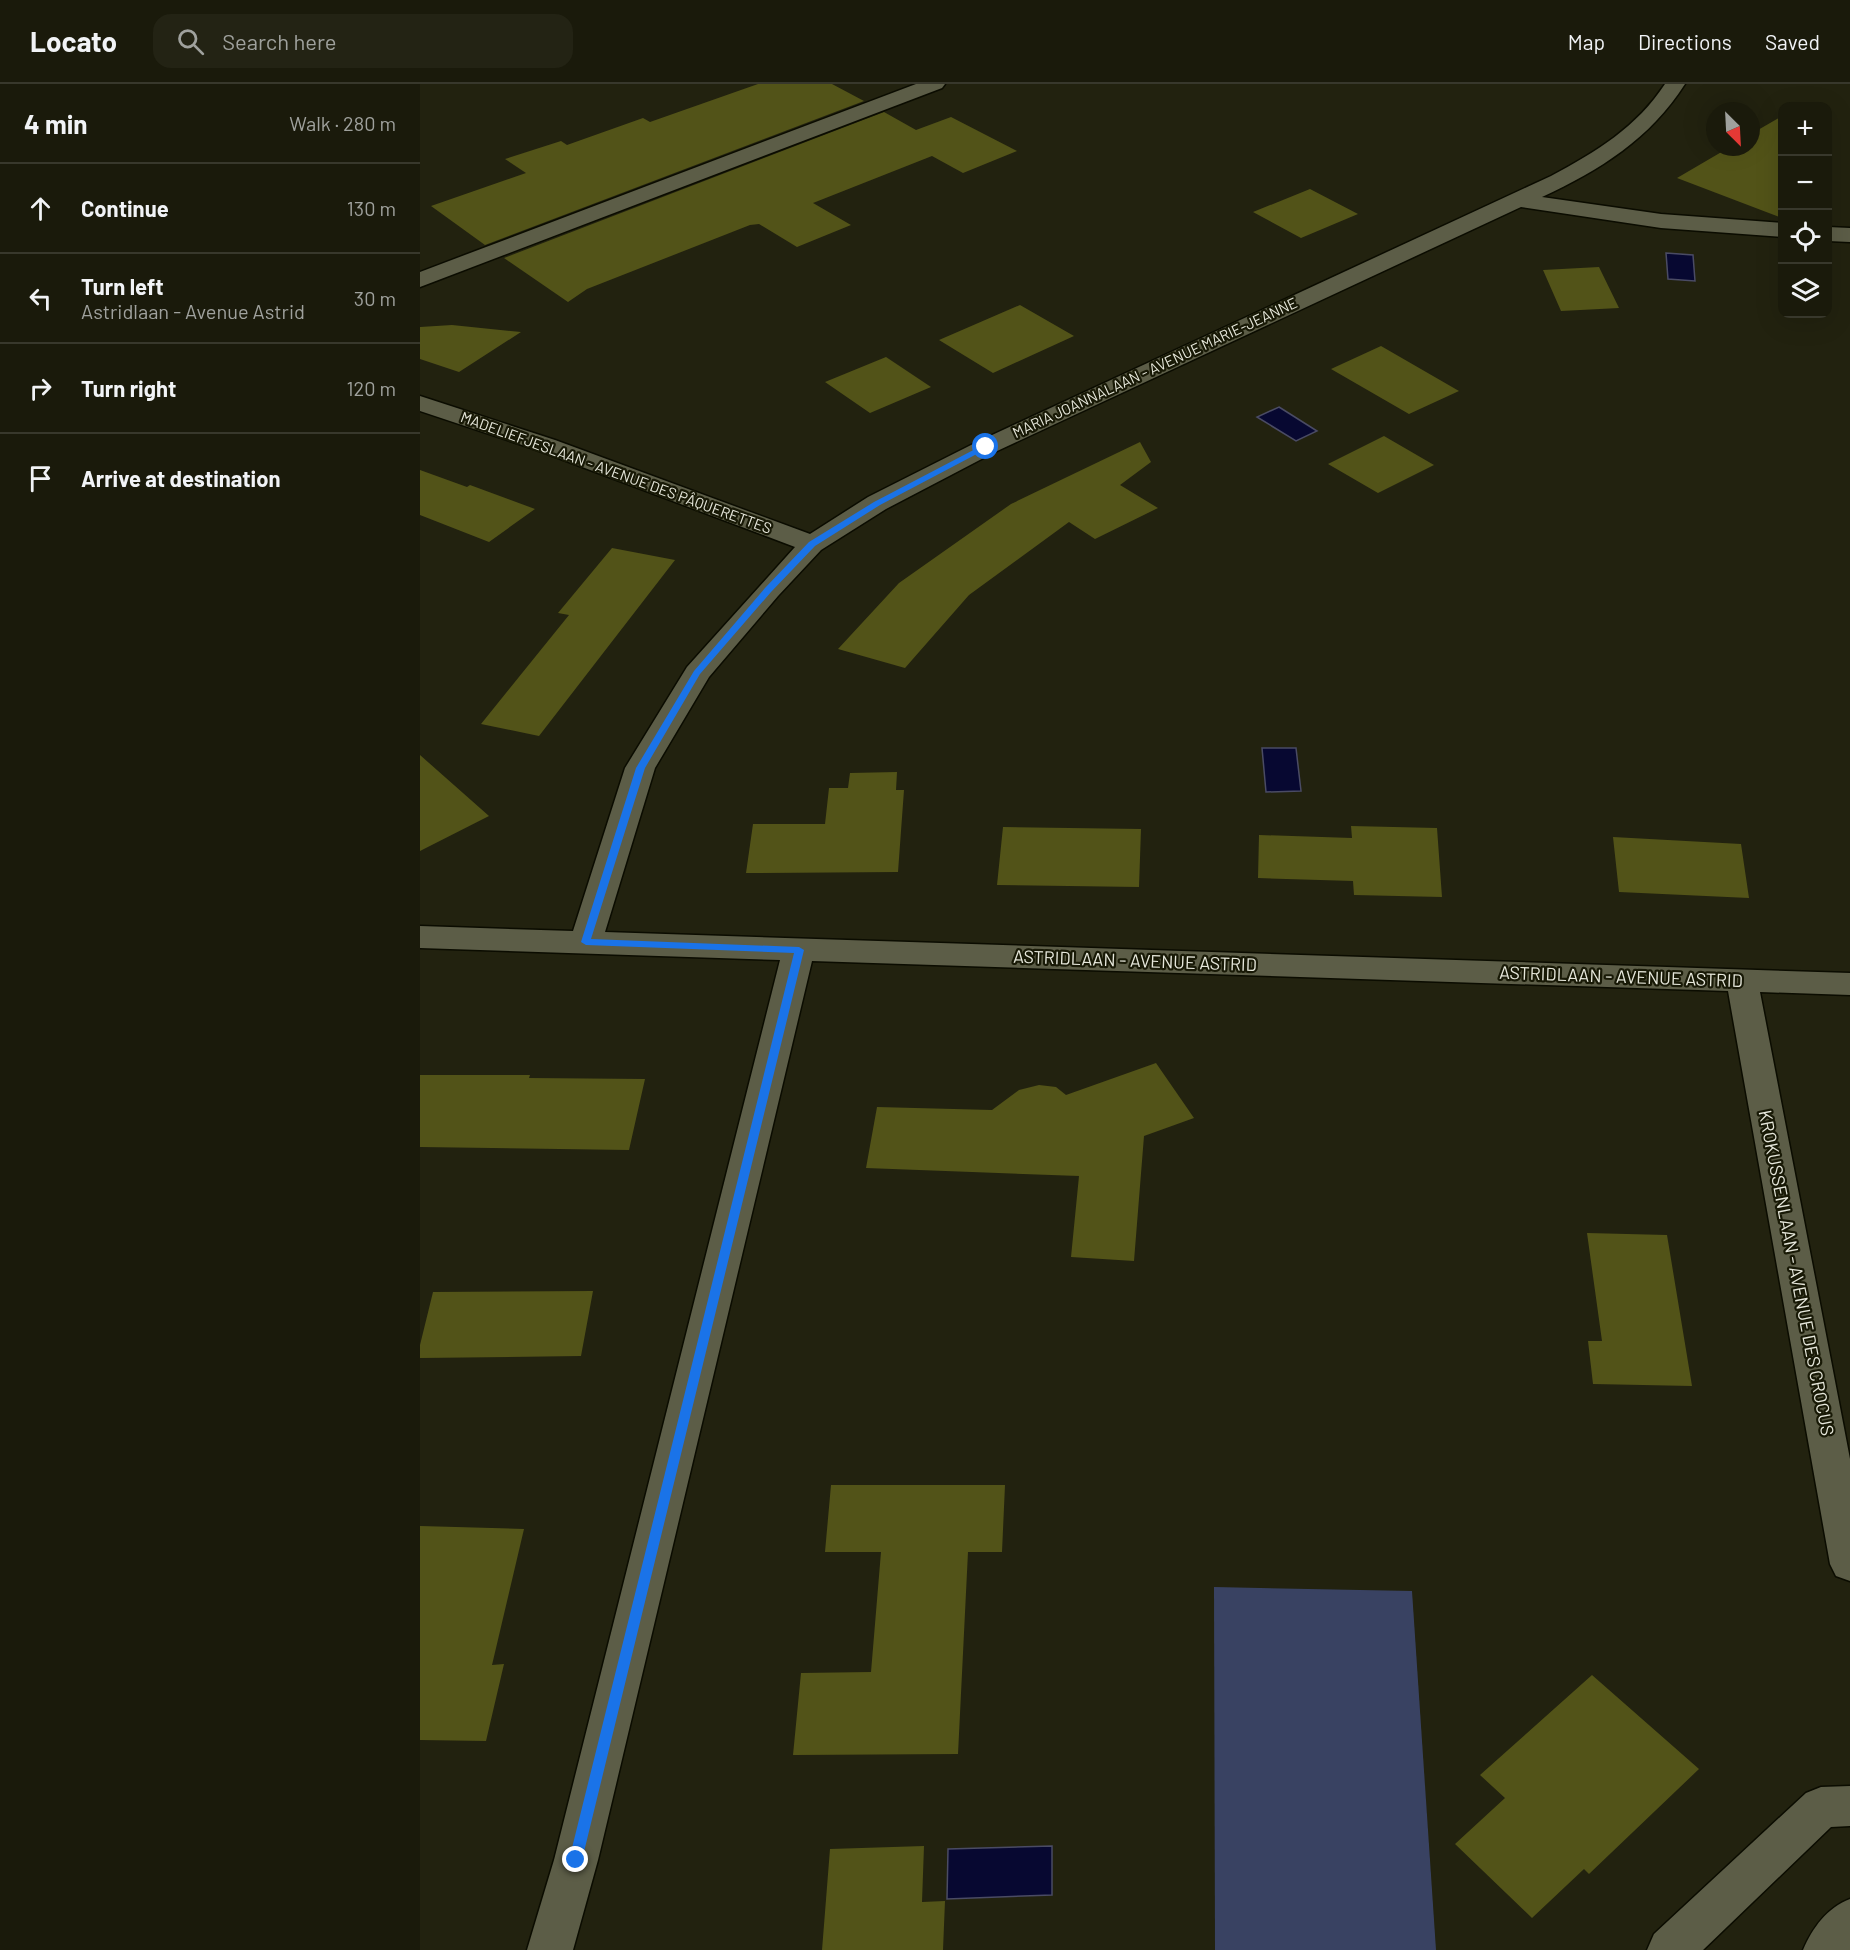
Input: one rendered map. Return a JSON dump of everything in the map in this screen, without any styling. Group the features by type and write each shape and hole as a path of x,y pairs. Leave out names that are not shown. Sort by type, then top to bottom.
{"street":[{"path":"420,280 935,84"},
{"name":"MARIA JOANNALAAN - AVENUE MARIE-JEANNE","path":"586,942 640,768 697,673 768,590 812,544 877,503 938,470 1559,181 1612,153 1646,125 1675,84"},
{"path":"1518,200 1640,218 1778,230"},
{"path":"1832,234 1850,235"},
{"name":"MADELIEFJESLAAN - AVENUE DES PÂQUERETTES","path":"420,403 546,445 812,544"},
{"name":"ASTRIDLAAN - AVENUE ASTRID","path":"420,937 1850,984"},
{"path":"550,1950 576,1860 799,950"},
{"name":"KROKUSSENLAAN - AVENUE DES CROCUS","path":"1742,981 1850,1564"},
{"path":"1670,1950 1821,1807 1850,1806"},
{"path":"1826,1950 1850,1921"}],"shaded area":[{"path":"1666,253 1693,255 1695,281 1668,279"},
{"path":"1279,407 1317,431 1296,441 1257,417"},
{"path":"1262,748 1296,748 1301,791 1266,792"},
{"path":"1214,1587 1412,1591 1436,1950 1215,1950"},
{"path":"1052,1846 1052,1895 947,1899 948,1849"}],"building":[{"path":"758,84 832,84 864,101 485,245 431,206 526,173 505,159 561,141 567,145 643,118 650,122"},
{"path":"884,112 916,130 951,117 1017,151 963,173 932,156 813,203 851,225 797,247 759,224 750,225 587,289 568,302 504,258"},
{"path":"1778,118 1778,216 1677,178 1715,156 1760,156 1760,129"},
{"path":"1310,189 1358,214 1301,238 1253,212"},
{"path":"1599,267 1619,308 1561,311 1543,270"},
{"path":"1020,305 1074,336 993,373 939,340"},
{"path":"452,325 521,332 459,372 420,359 420,327"},
{"path":"1381,346 1459,391 1409,414 1331,369"},
{"path":"886,357 931,387 870,413 825,382"},
{"path":"1384,436 1434,465 1378,493 1328,464"},
{"path":"1140,442 1151,462 1120,485 1158,508 1095,539 1069,522 969,595 905,668 838,649 899,583 1011,504"},
{"path":"420,470 467,487 470,485 535,509 489,542 420,515"},
{"path":"612,548 675,560 539,736 481,724 569,615 558,613"},
{"path":"420,755 489,816 420,851"},
{"path":"897,772 896,790 904,790 898,872 746,873 753,824 825,824 829,788 848,788 850,773"},
{"path":"1351,826 1437,828 1442,897 1354,895 1353,881 1258,878 1259,835 1352,838"},
{"path":"1003,827 1141,829 1139,887 997,885"},
{"path":"1613,837 1741,844 1749,898 1619,892"},
{"path":"1156,1063 1194,1118 1144,1136 1134,1261 1071,1257 1079,1176 866,1168 877,1107 992,1110 1019,1090 1039,1085 1056,1087 1066,1095"},
{"path":"420,1075 530,1075 529,1078 645,1079 629,1150 420,1147"},
{"path":"1587,1233 1667,1235 1692,1386 1593,1384 1588,1341 1602,1341"},
{"path":"593,1291 581,1356 420,1358 420,1345 433,1292"},
{"path":"831,1485 1005,1485 1002,1552 968,1552 958,1754 793,1755 801,1673 871,1672 881,1552 825,1552"},
{"path":"420,1526 524,1529 492,1665 504,1664 486,1741 420,1740"},
{"path":"1592,1675 1699,1769 1589,1874 1584,1869 1532,1918 1455,1844 1505,1798 1480,1775"},
{"path":"924,1846 922,1902 945,1901 943,1950 822,1950 830,1849"}],"route":[{"path":"576,1860 799,950 586,942 640,768 697,673 768,590 812,544 877,503 986,447"}]}
